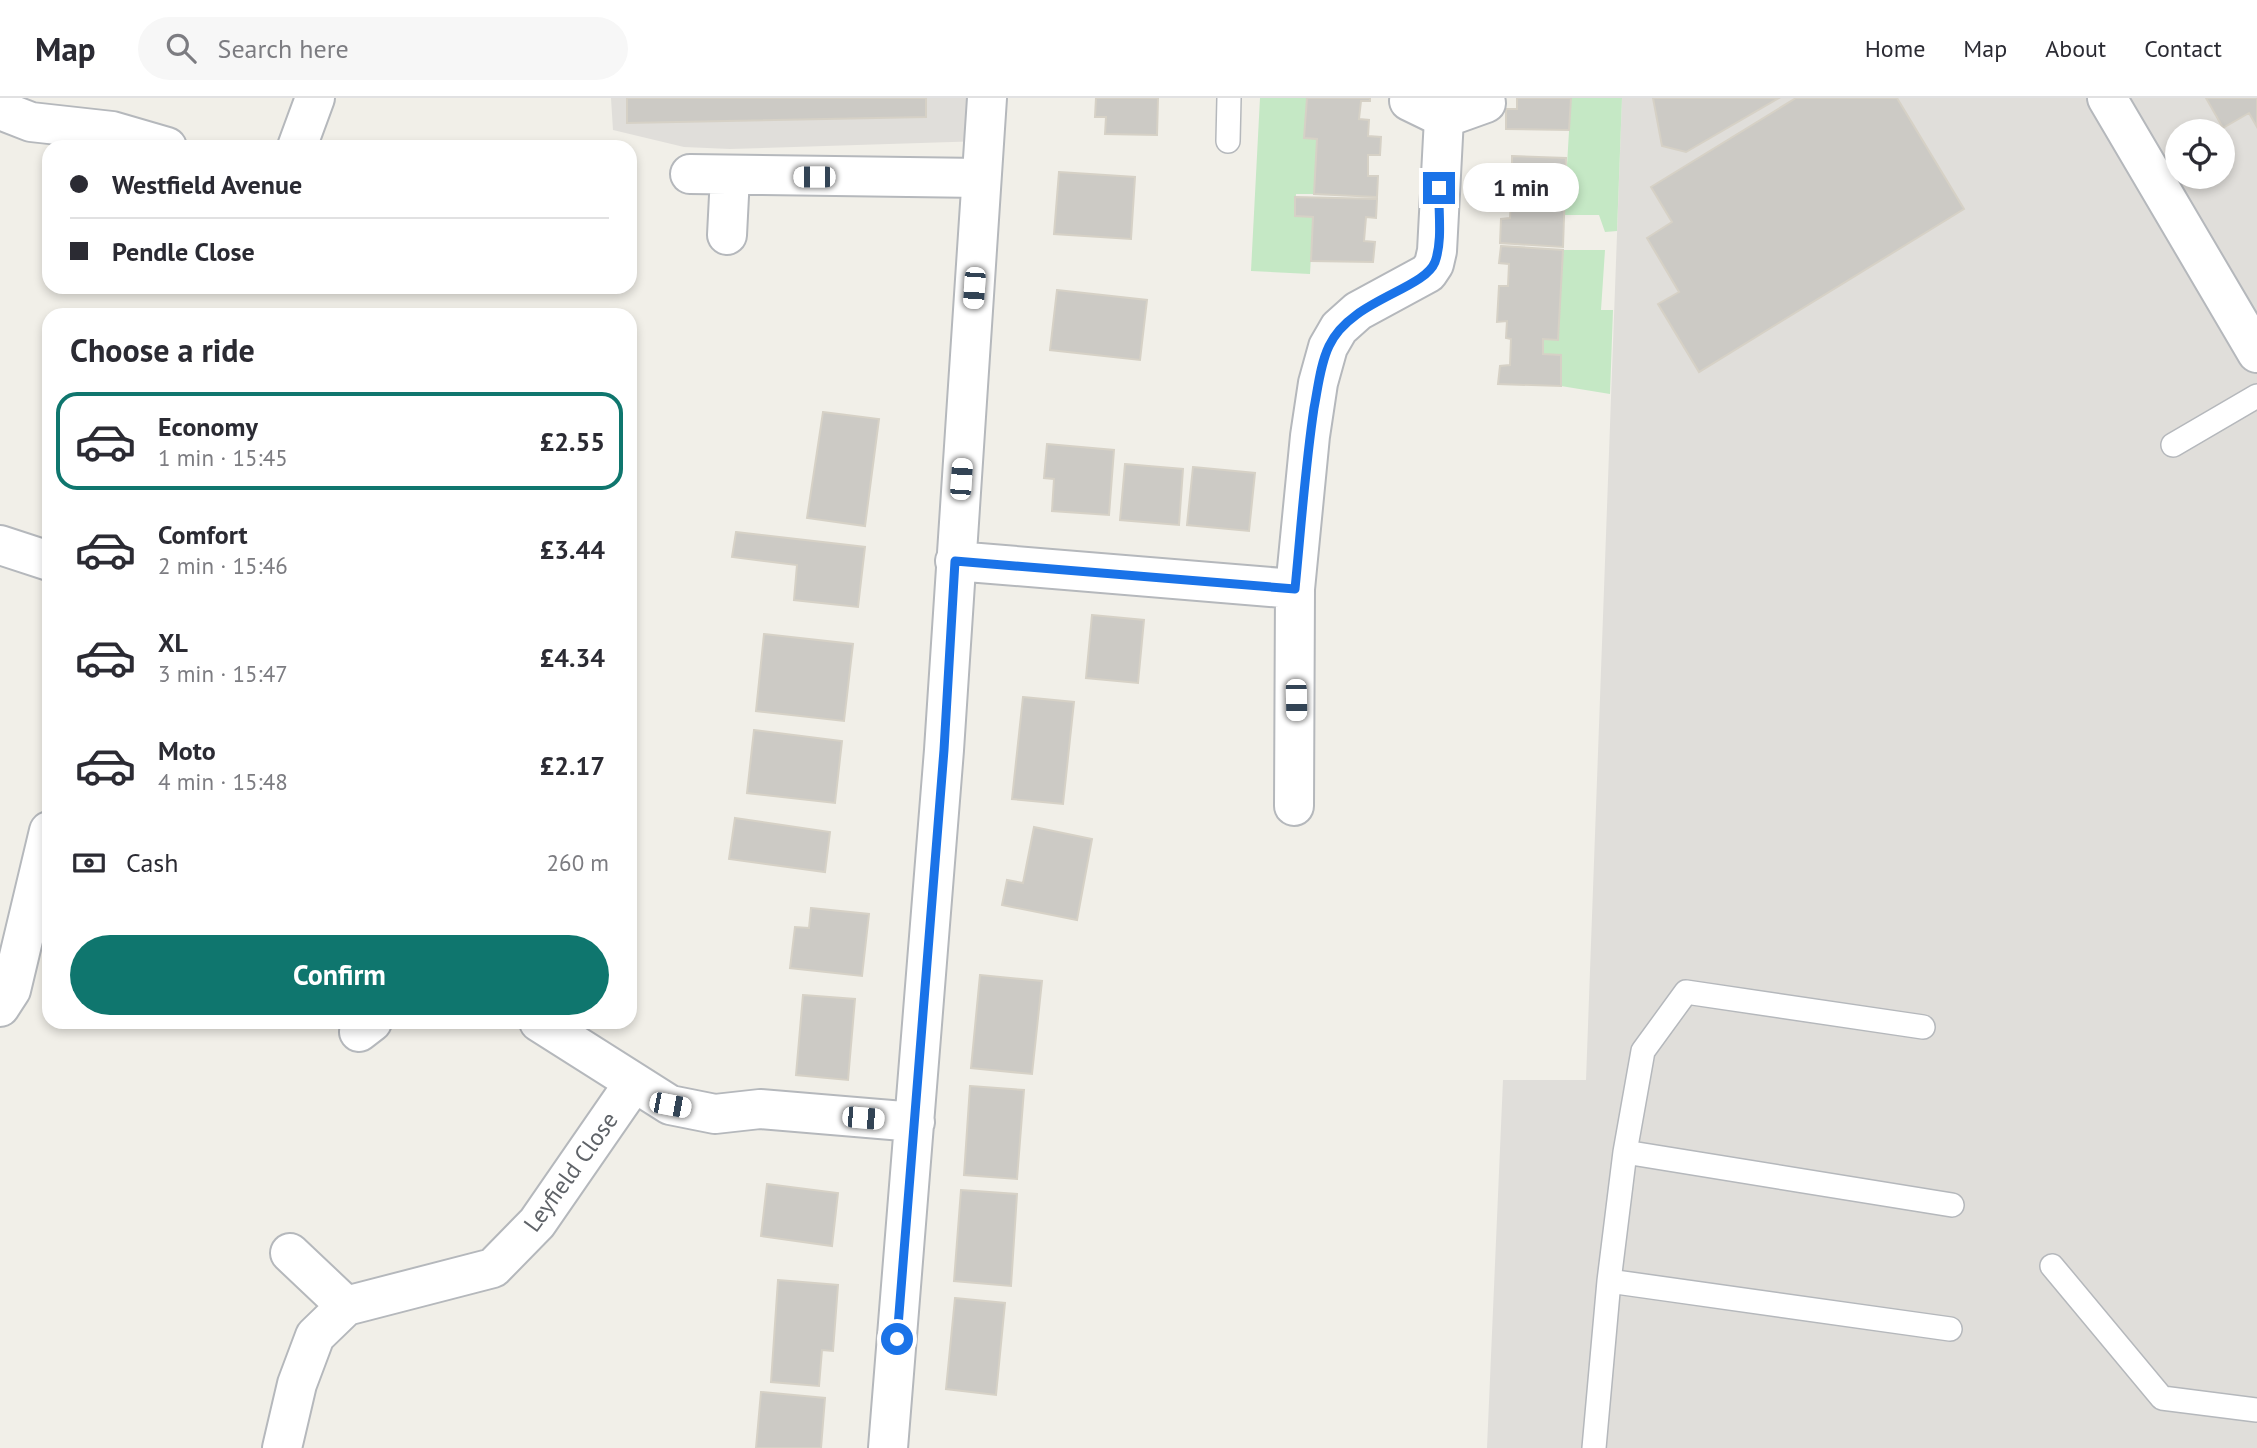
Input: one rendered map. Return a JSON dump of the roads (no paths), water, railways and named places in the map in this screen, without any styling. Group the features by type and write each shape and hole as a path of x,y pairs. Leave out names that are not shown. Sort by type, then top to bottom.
{"street":[{"path":"300,140 315,98"},
{"path":"888,1448 944,750 987,98"},
{"path":"2107,98 2257,354"},
{"path":"1407,100 1444,118 1486,103"},
{"path":"0,110 31,122 112,131 143,140"},
{"path":"1294,806 1295,589 1318,383 1328,348 1339,328 1358,312 1428,273 1434,264 1437,251 1444,118"},
{"path":"690,174 981,178"},
{"path":"727,235 730,176"},
{"path":"0,545 42,559"},
{"path":"955,561 1295,589"},
{"path":"0,1007 11,990 42,860"},
{"path":"550,1029 670,1105 715,1114 760,1109 915,1122"},
{"name":"Leyfield Close","path":"282,1448 297,1384 315,1336 346,1306 493,1268 537,1223 634,1084"},
{"path":"290,1253 346,1306"}],"lane":[{"path":"1228,141 1230,98"},
{"path":"2173,445 2257,396"},
{"path":"1594,1448 1609,1281 1625,1152 1643,1051 1686,992 1923,1027"},
{"path":"1625,1152 1952,1205"},
{"path":"2052,1266 2162,1398 2257,1410"},
{"path":"1609,1281 1950,1329"}]}
